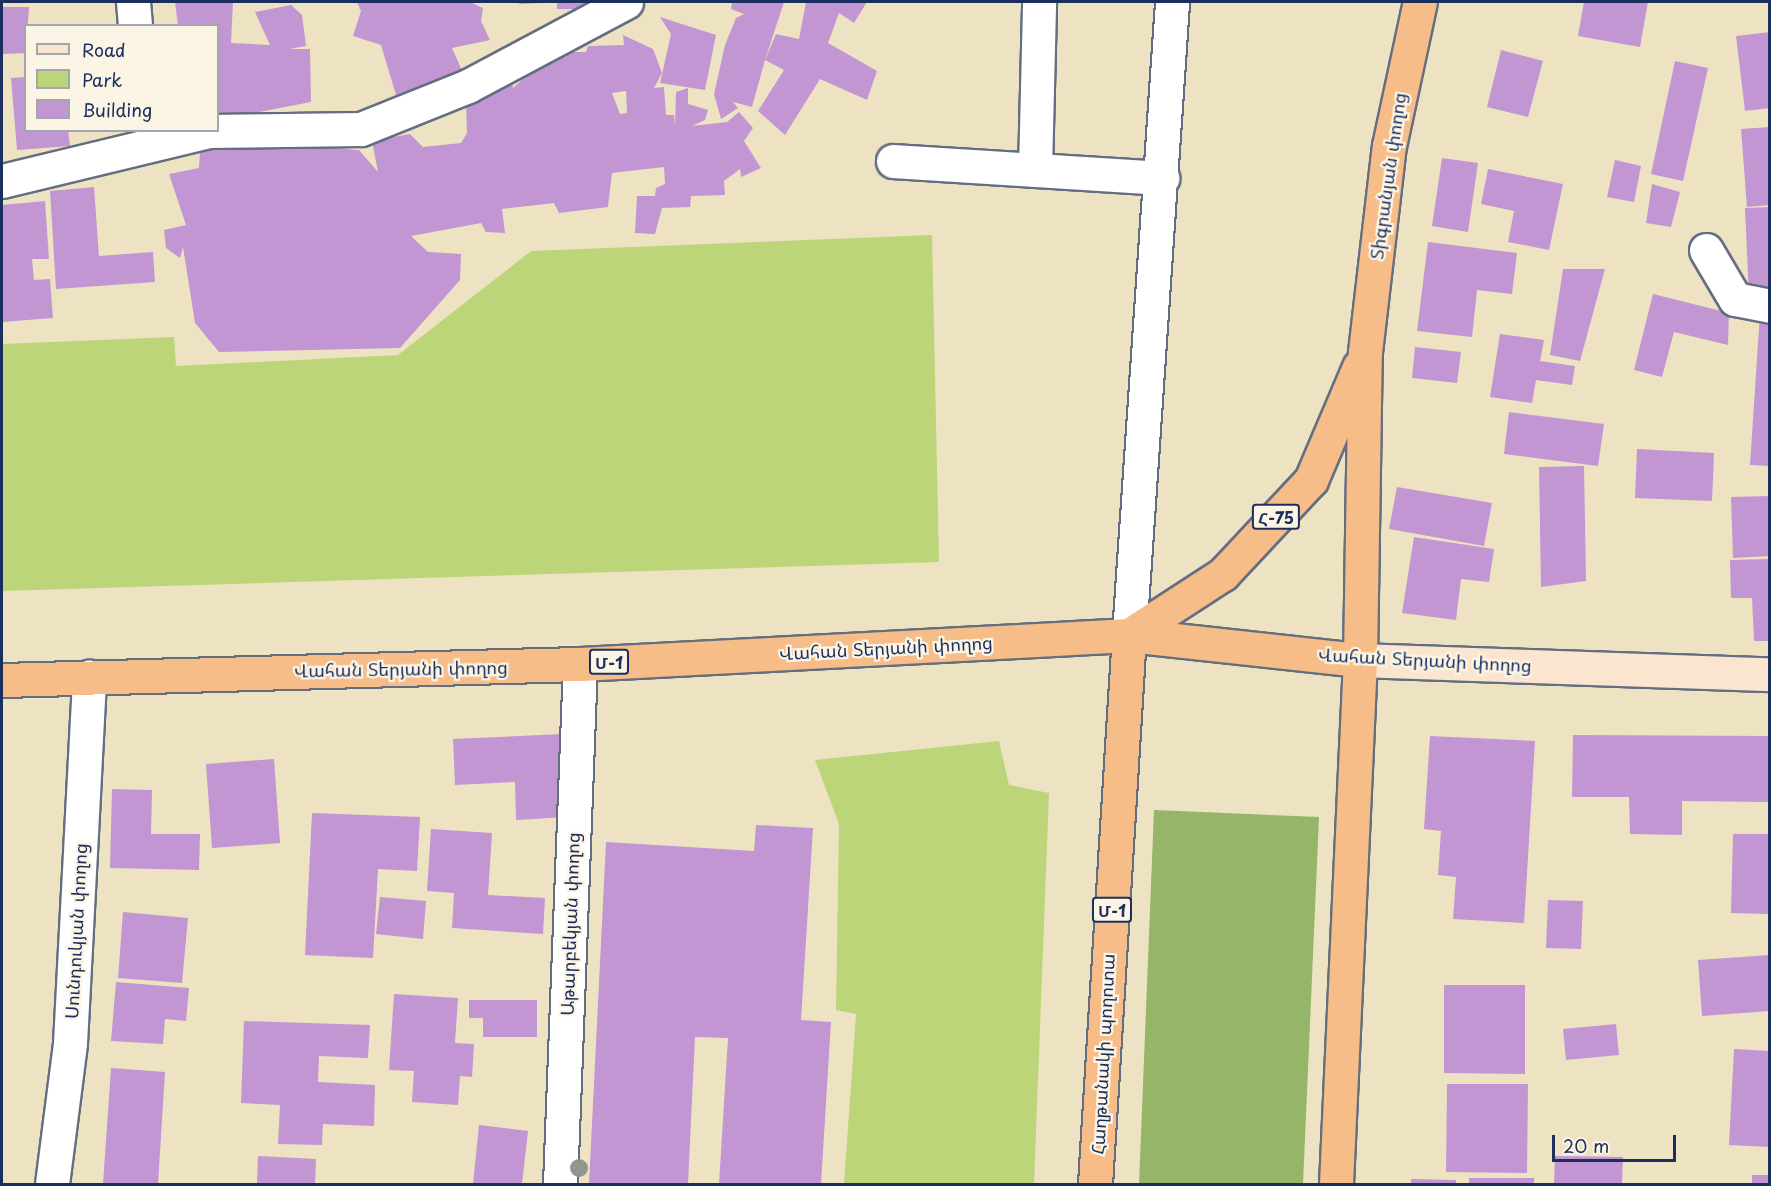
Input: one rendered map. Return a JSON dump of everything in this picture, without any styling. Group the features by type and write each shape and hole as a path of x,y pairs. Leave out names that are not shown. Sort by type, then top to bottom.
{"highway":[{"name":"Տիգրանյան փողոց","path":"1360,660 1365,352 1389,146 1420,2"},
{"name":"Տիգրանյան փողոց","path":"1129,635 1223,574 1311,480 1365,352"},
{"name":"Վահան Տերյանի փողոց","path":"2,680 580,664 1129,635 1360,660"},
{"name":"Հաղթանակի պողոտա","path":"1095,1185 1129,635"},
{"path":"1336,1185 1360,660"}],"street":[{"path":"133,2 135,24"},
{"path":"219,131 361,129 468,86 626,2"},
{"path":"1035,170 1039,2"},
{"path":"1129,635 1162,178 1172,2"},
{"path":"2,182 146,140 202,132"},
{"path":"893,161 1162,178"},
{"path":"1706,250 1735,299 1770,306"},
{"name":"Վահան Տերյանի փողոց","path":"1360,660 1770,674"},
{"name":"Աթարբեկյան փողոց","path":"560,1185 580,664"},
{"name":"Սունդուկյան փողոց","path":"52,1185 70,1043 89,676"}],"green space":[{"path":"932,235 939,562 2,591 2,344 174,337 176,366 398,355 531,251"},
{"path":"999,741 1009,785 1049,793 1034,1184 844,1184 856,1014 836,1010 839,824 815,760"},
{"path":"1154,810 1319,817 1303,1184 1139,1184"}],"building":[{"path":"175,2 233,2 231,43 270,45 255,12 291,5 302,15 306,46 289,49 310,49 311,102 219,120 219,24 178,24"},
{"path":"357,2 470,2 483,8 481,21 490,40 452,48 464,75 396,95 381,45 353,36 361,11"},
{"path":"520,2 541,2 541,3 519,4"},
{"path":"557,2 587,2 587,9 557,9"},
{"path":"732,2 784,2 752,107 733,102 738,108 721,119 714,94 725,45 736,18 744,14 731,9"},
{"path":"806,2 867,2 854,23 839,13 828,43 877,71 867,100 820,79 785,135 758,111 784,70 765,60 776,34 799,39"},
{"path":"1584,2 1648,2 1640,47 1578,36"},
{"path":"3,7 29,7 28,24 24,24 24,53 3,54"},
{"path":"660,17 716,35 705,90 660,83 671,34"},
{"path":"1770,32 1770,108 1745,111 1736,36"},
{"path":"623,35 653,49 662,73 654,88 664,87 666,115 674,115 675,126 676,92 688,88 688,104 708,110 705,120 692,126 727,122 739,112 753,128 744,141 761,168 741,177 740,169 724,181 725,195 691,196 690,207 662,208 655,234 635,233 637,196 655,196 656,188 665,184 664,167 612,173 608,207 559,213 554,203 502,209 505,233 486,232 481,223 411,236 428,252 461,254 460,280 400,348 219,352 195,323 183,247 180,258 166,248 164,230 186,225 169,174 199,168 200,151 224,141 359,150 378,172 372,141 410,134 423,147 461,143 467,133 466,101 508,65 513,88 557,49 566,58 566,52 586,52 588,46 624,45","holes":["626,91 627,113 620,114 612,93"]},
{"path":"1501,50 1543,61 1528,117 1487,107"},
{"path":"1675,61 1708,68 1683,181 1651,174"},
{"path":"24,77 24,132 68,132 70,146 17,150 11,78"},
{"path":"1770,127 1770,205 1747,207 1741,129"},
{"path":"1442,158 1478,163 1468,232 1432,226"},
{"path":"1615,160 1641,166 1634,202 1607,197"},
{"path":"1488,169 1563,184 1549,250 1508,242 1514,211 1481,204"},
{"path":"1652,184 1680,192 1671,227 1646,223"},
{"path":"94,187 99,256 153,252 155,282 56,289 50,191"},
{"path":"45,201 49,259 32,259 34,280 50,279 53,318 2,322 2,205"},
{"path":"1770,207 1770,296 1749,297 1745,208"},
{"path":"1428,242 1517,253 1512,294 1477,290 1472,337 1417,331"},
{"path":"1563,269 1605,269 1580,361 1550,355"},
{"path":"1653,294 1729,313 1728,345 1674,332 1662,377 1634,370"},
{"path":"1760,313 1770,316 1770,466 1750,465"},
{"path":"1500,334 1544,340 1540,361 1575,366 1572,385 1536,380 1532,403 1490,397"},
{"path":"1415,347 1461,352 1457,383 1412,378"},
{"path":"1509,412 1604,424 1598,466 1504,454"},
{"path":"1637,449 1714,453 1712,501 1635,498"},
{"path":"1584,466 1586,581 1541,587 1539,467"},
{"path":"1397,487 1492,503 1484,546 1389,529"},
{"path":"1770,496 1770,556 1733,558 1731,497"},
{"path":"1414,537 1494,549 1489,582 1461,579 1456,620 1402,613"},
{"path":"1770,559 1770,641 1754,641 1752,598 1731,598 1730,560"},
{"path":"562,734 566,817 516,820 515,782 455,785 453,739"},
{"path":"1573,735 1770,736 1770,802 1682,801 1682,835 1630,834 1629,797 1572,797"},
{"path":"1430,736 1535,741 1524,923 1453,919 1456,877 1438,875 1441,831 1424,829"},
{"path":"274,759 280,843 212,848 206,764"},
{"path":"112,789 152,790 151,834 200,834 199,870 110,868"},
{"path":"312,813 420,817 417,871 378,869 373,958 305,955"},
{"path":"756,825 813,828 801,1020 831,1022 821,1184 719,1184 728,1038 695,1037 688,1184 589,1184 606,842 754,851"},
{"path":"431,829 492,833 488,895 545,898 543,934 452,928 454,893 427,891"},
{"path":"1733,834 1770,834 1770,914 1731,913"},
{"path":"380,897 426,901 423,939 376,934"},
{"path":"1548,900 1583,901 1581,949 1546,948"},
{"path":"123,912 188,918 182,983 118,978"},
{"path":"1770,955 1770,1011 1702,1016 1698,960"},
{"path":"116,982 189,988 186,1021 165,1019 163,1044 111,1041"},
{"path":"1444,985 1525,985 1525,1074 1444,1073"},
{"path":"394,994 458,998 455,1043 474,1044 472,1077 460,1076 458,1105 412,1102 414,1071 389,1070"},
{"path":"469,1000 537,1000 537,1037 483,1037 483,1018 469,1018"},
{"path":"244,1021 370,1025 368,1058 319,1056 318,1082 375,1085 374,1126 323,1124 322,1145 278,1144 280,1105 241,1103"},
{"path":"1616,1024 1619,1055 1566,1060 1563,1029"},
{"path":"1734,1049 1770,1051 1770,1147 1729,1145"},
{"path":"111,1068 165,1072 158,1184 103,1184"},
{"path":"1447,1084 1528,1084 1527,1173 1446,1172"},
{"path":"479,1125 528,1131 522,1184 473,1184"},
{"path":"258,1156 316,1159 315,1184 257,1184"},
{"path":"1555,1156 1623,1157 1622,1184 1554,1184"},
{"path":"1752,1175 1770,1175 1770,1184 1752,1184"},
{"path":"1469,1178 1534,1178 1534,1184 1469,1184"},
{"path":"1411,1179 1456,1180 1456,1184 1411,1184"}]}
